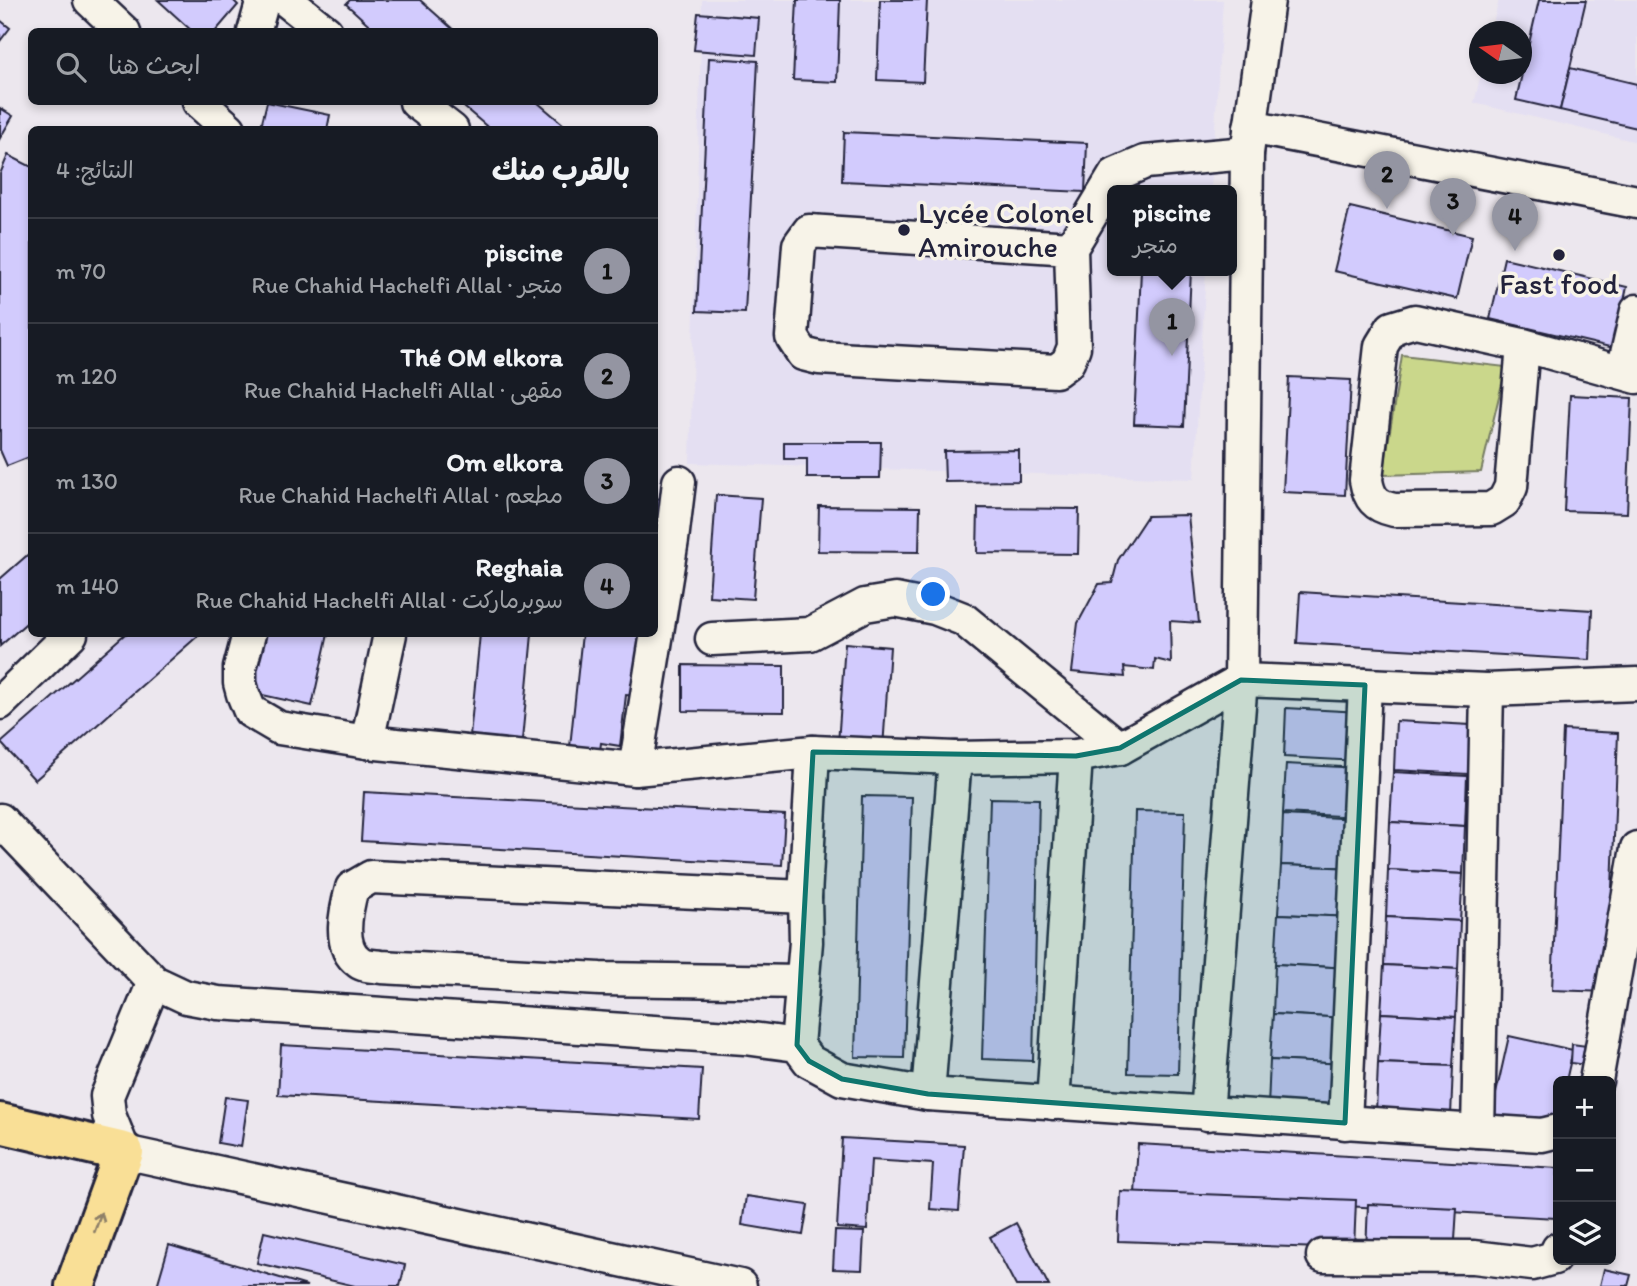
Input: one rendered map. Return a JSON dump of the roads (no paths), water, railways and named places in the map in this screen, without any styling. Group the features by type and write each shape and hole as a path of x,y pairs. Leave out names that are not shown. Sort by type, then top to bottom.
{"highway":[{"path":"0,1122 124,1152 75,1286"}],"street":[{"path":"90,0 120,28"},
{"path":"255,28 262,0"},
{"path":"286,0 321,28"},
{"path":"1207,1114 1241,680 1249,140 1268,0"},
{"path":"202,105 226,126"},
{"path":"230,126 235,105"},
{"path":"420,105 447,126"},
{"path":"1109,185 1115,175 1145,162 1249,140 1637,202"},
{"path":"1071,248 809,231 799,245 792,337 803,354 820,358 1056,371 1068,362 1073,346 1071,248 1107,188"},
{"path":"1523,345 1511,487 1504,501 1491,509 1394,510 1373,501 1366,480 1381,346 1392,328 1415,321 1523,345 1630,374 1637,311"},
{"path":"658,627 680,482"},
{"path":"712,639 810,634 865,605 895,600 935,608 963,619 1120,748"},
{"path":"0,703 68,637"},
{"path":"248,637 240,668 240,683 250,711 279,728 368,742 635,769 813,752 955,758 1076,756 1120,748 1241,680 1487,690 1637,684"},
{"path":"368,742 389,637"},
{"path":"635,769 656,637"},
{"path":"1345,1123 1365,685"},
{"path":"1478,1131 1487,690"},
{"path":"813,752 805,897 806,942 797,1045 809,1061 842,1079 928,1094 1053,1104 1542,1135 1553,1132"},
{"path":"1053,1104 1076,756"},
{"path":"928,1094 955,758"},
{"path":"0,820 154,982 186,997 218,1003 745,1038 797,1045"},
{"path":"1597,1076 1637,848"},
{"path":"801,982 600,979 381,967 360,963 347,948 346,911 352,888 371,877 805,897"},
{"path":"154,982 107,1096 109,1115 124,1152 740,1286"},
{"path":"1323,1256 1474,1257 1531,1264 1553,1258"}],"place":[{"name":"Thé OM elkora","path":"1387,209"},
{"name":"Lycée Colonel Amirouche","path":"904,230"},
{"name":"Om elkora","path":"1453,236"},
{"name":"Reghaia","path":"1515,251"},
{"name":"Fast food","path":"1559,255"},
{"name":"piscine","path":"1172,356"}]}
